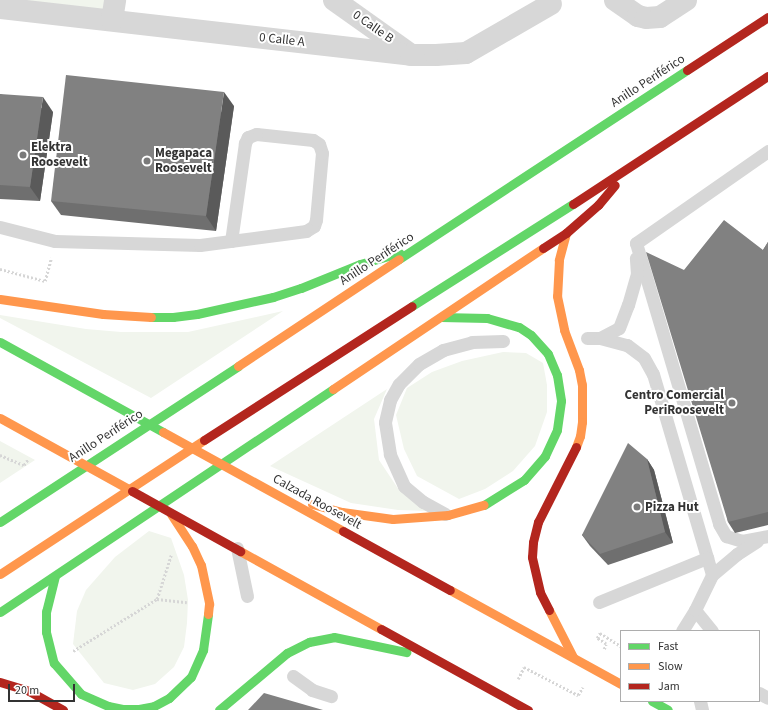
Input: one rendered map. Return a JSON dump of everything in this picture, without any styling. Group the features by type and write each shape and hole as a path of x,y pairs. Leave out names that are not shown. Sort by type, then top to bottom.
{"highway":[{"name":"Anillo Periférico","path":"0,522 768,17"},
{"path":"0,574 254,406 630,167 768,76"},
{"path":"0,612 104,544 566,233 598,205 630,167"},
{"path":"566,233 558,260 557,296 564,330 579,370 582,385 582,422 580,436 572,456 538,522 533,542 532,557 540,592 573,658"},
{"path":"0,299 103,314 173,317 197,314 274,297 301,288 360,264 417,248"},
{"path":"252,480 317,506 342,512 393,519 422,519 463,512 496,499 524,480 536,468 551,444 557,430 561,401 553,363 544,349 519,327 487,318 441,317"},
{"name":"Calzada Roosevelt","path":"0,342 620,683"},
{"path":"0,418 528,710"},
{"path":"55,576 46,612 46,632 54,663 70,683 81,694 94,701 124,709 139,709 154,706 169,698 191,677 203,650 207,634 209,604 201,565 192,546 169,511"},
{"path":"219,710 287,653 309,642 322,639 334,637 365,641 445,664"},
{"path":"0,682 29,691 63,710"},
{"path":"654,702 668,710"}],"street":[{"name":"0 Calle B","path":"334,0 411,54"},
{"path":"614,0 638,16 646,18 660,17 686,0"},
{"name":"0 Calle A","path":"0,8 114,10 411,54 436,55 466,53 551,4"}],"lane":[{"path":"0,227 55,241 200,245 231,241 306,231 314,226 316,220 322,153 319,144 313,140 256,134 248,137 245,143 231,241"},
{"path":"636,242 768,151"},
{"path":"636,242 637,274 628,305 619,328 593,338 627,345 644,358 653,374 712,575"},
{"path":"636,242 718,524 726,536 742,541 764,537"},
{"path":"448,515 423,502 404,486 390,454 385,422 390,400 398,384 419,364 443,350 472,342 503,341"},
{"path":"683,630 695,610 712,575 737,554 764,537"},
{"path":"237,548 247,596"},
{"path":"599,602 707,558"},
{"path":"695,610 711,630"},
{"path":"293,676 312,690 331,696"}],"path":[{"path":"0,269 45,281 55,241"},
{"path":"157,599 180,527"},
{"path":"54,663 157,599 209,604"},
{"path":"603,650 606,644 597,638 600,633 620,645"},
{"path":"517,682 524,668 578,695 585,682"}],"shaded area":[{"path":"0,0 106,0 104,14"},
{"path":"283,311 151,398 0,318 0,315 86,329 121,332 188,332"},
{"path":"503,352 526,353 543,363 547,385 547,412 535,446 513,471 485,489 459,499 417,476 404,449 396,415 407,388 432,372 462,361"},
{"path":"387,389 374,419 379,460 399,490 430,511 398,510 351,503 270,466"},
{"path":"0,441 35,460 0,483"},
{"path":"149,531 171,538 184,575 188,600 187,623 184,647 174,667 155,684 133,690 104,683 73,644 77,611 86,590 115,557"}],"building":[{"name":"Megapaca Roosevelt","path":"66,75 224,92 206,216 51,201"},
{"name":"Elektra Roosevelt","path":"0,94 43,97 30,187 0,185"},
{"name":"Centro Comercial PeriRoosevelt","path":"724,220 763,250 768,242 768,512 728,522 646,252 684,270"},
{"name":"Pizza Hut","path":"628,443 647,459 665,532 600,554 582,535"},
{"path":"264,693 323,710 248,710"}],"traffic: fast":[{"path":"399,259 687,70"},
{"path":"412,306 573,204"},
{"path":"151,317 173,317 197,314 273,297 301,288 360,264 399,253"},
{"path":"441,317 487,318 519,327 531,335 548,354 557,375 561,401 557,430 545,456 524,480 484,505"},
{"path":"0,342 163,432"},
{"path":"0,522 238,366"},
{"path":"0,612 333,389"},
{"path":"55,576 46,612 46,632 54,663 81,694 108,706 124,709 139,709 154,706 169,698 191,677 203,650 208,614"},
{"path":"219,710 287,653 309,642 334,637 406,652"},
{"path":"654,702 668,710"}],"traffic: slow":[{"path":"566,233 559,260 557,296 564,330 579,370 582,385 582,422 580,436 576,447"},
{"path":"333,389 543,248"},
{"path":"238,366 399,259"},
{"path":"0,299 103,314 151,317"},
{"path":"0,418 132,491"},
{"path":"163,432 343,531"},
{"path":"0,574 204,440"},
{"path":"312,504 342,512 393,519 448,515 484,505"},
{"path":"171,514 192,546 201,565 209,604 208,614"},
{"path":"240,551 381,629"},
{"path":"450,590 620,683"},
{"path":"549,610 573,657"}],"traffic: jam":[{"path":"687,70 768,17"},
{"path":"573,204 768,76"},
{"path":"543,248 566,233 598,205 615,185"},
{"path":"204,440 412,306"},
{"path":"549,610 540,592 532,557 533,542 538,522 576,447"},
{"path":"132,491 240,551"},
{"path":"343,531 450,590"},
{"path":"381,629 528,710"},
{"path":"0,682 29,691 63,710"}],"place":[{"name":"Elektra Roosevelt","path":"23,155"},
{"name":"Megapaca Roosevelt","path":"147,161"},
{"name":"Centro Comercial PeriRoosevelt","path":"732,403"},
{"name":"Pizza Hut","path":"637,507"}]}
